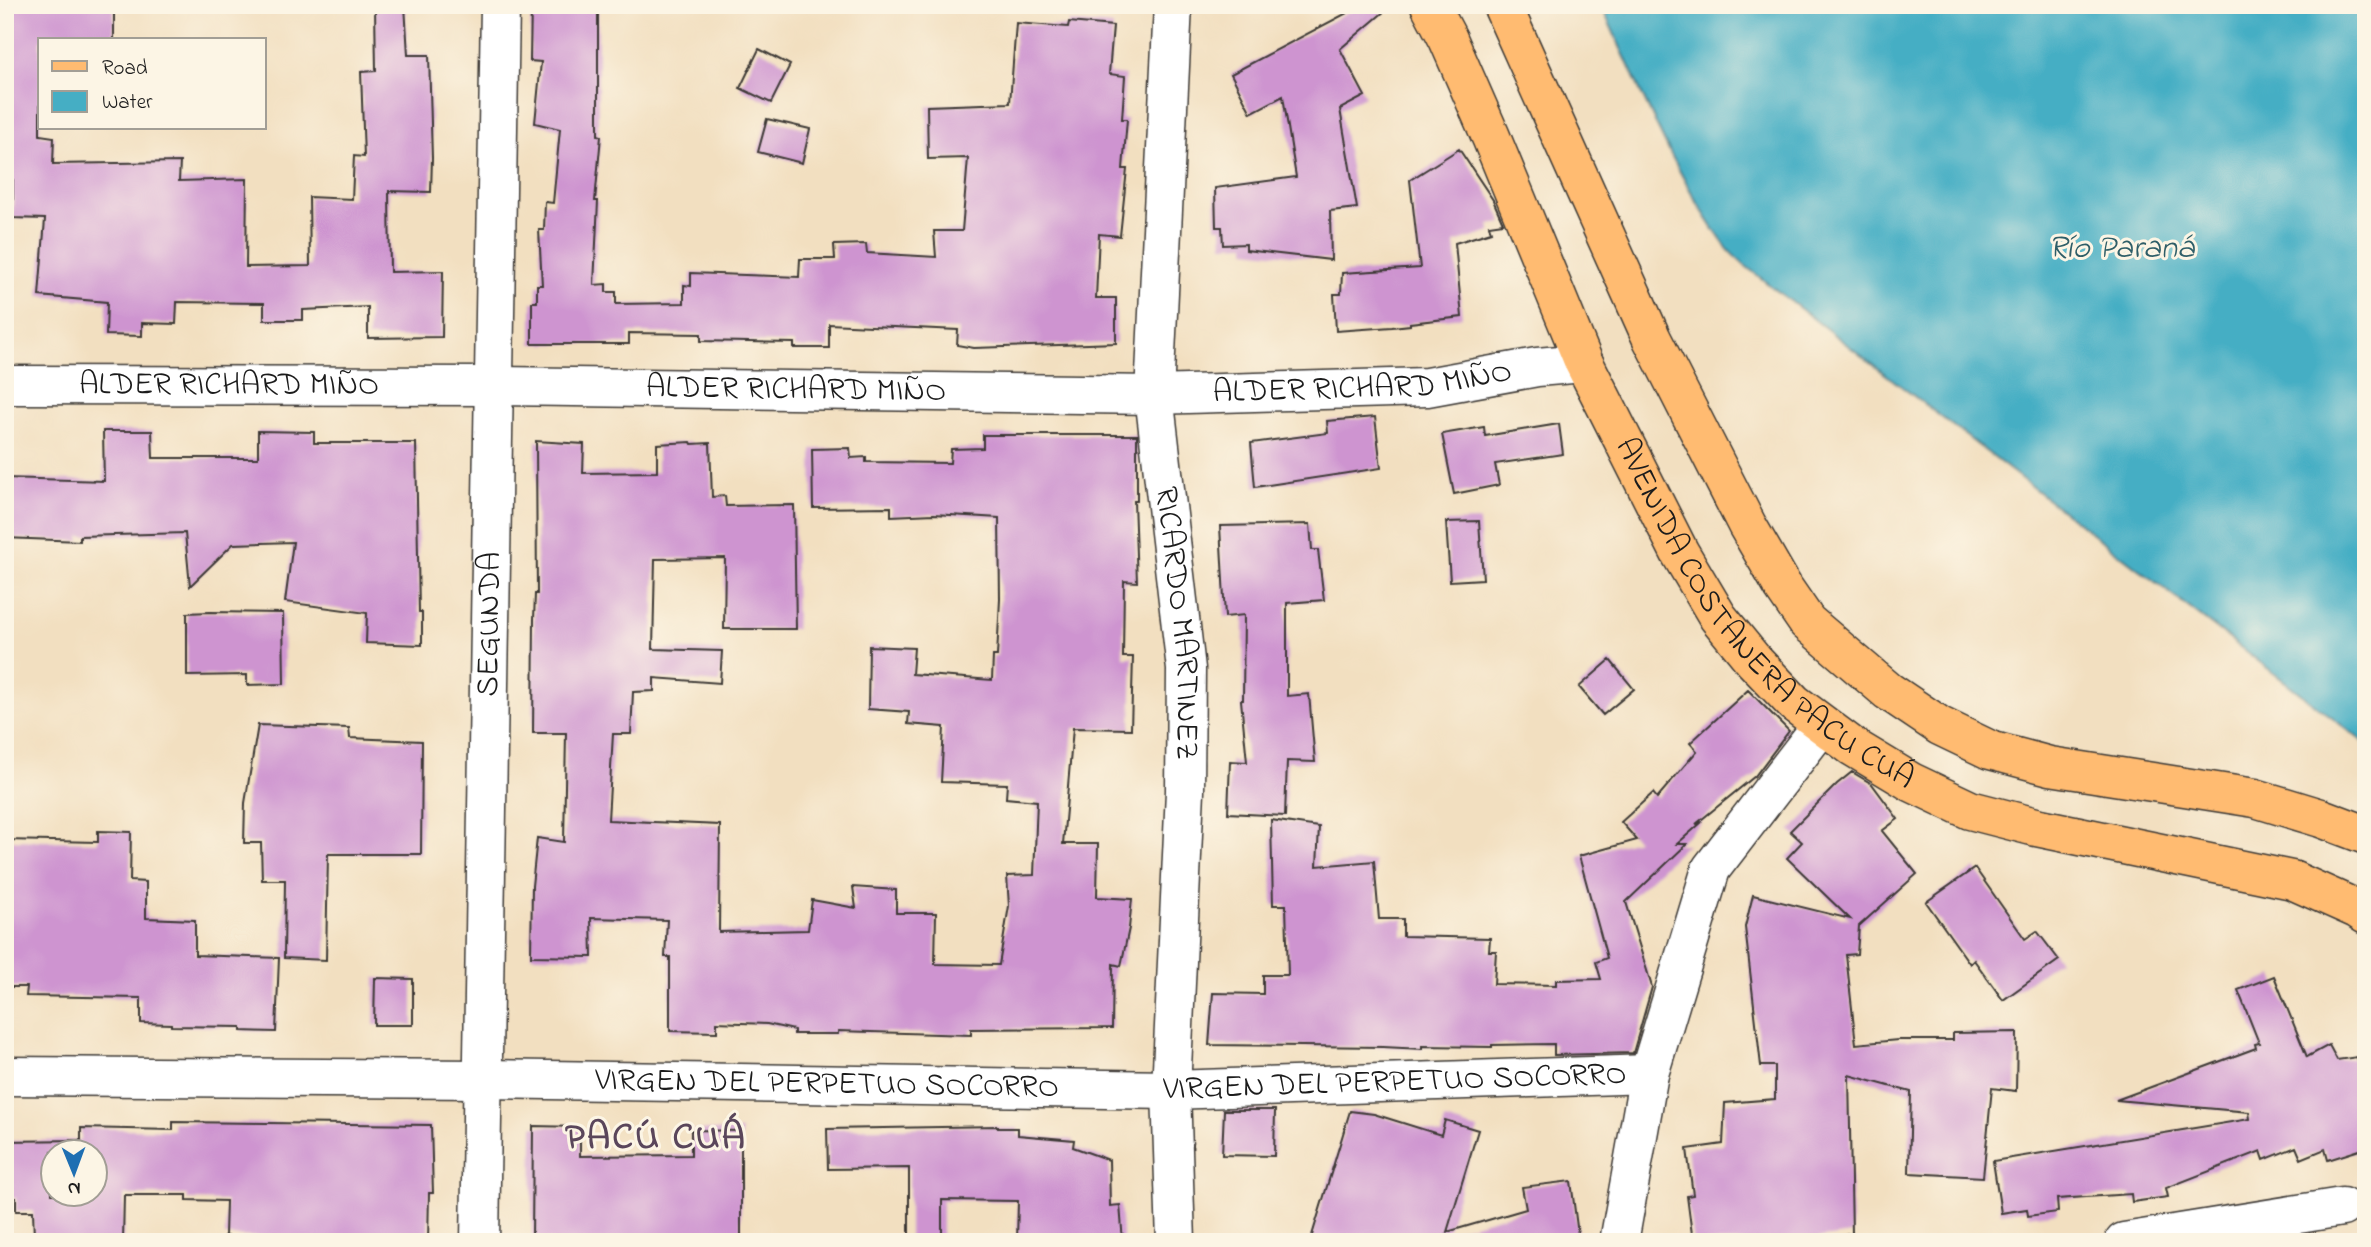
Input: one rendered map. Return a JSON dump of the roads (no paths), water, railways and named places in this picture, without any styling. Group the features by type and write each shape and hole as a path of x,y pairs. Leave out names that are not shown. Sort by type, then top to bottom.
{"main road":[{"name":"AVENIDA COSTANERA PACU CUÁ","path":"1430,5 1491,137 1584,363 1680,553 1718,617 1754,661 1794,703 1853,747 1911,782 1970,810 2036,827 2292,880 2366,915"},
{"name":"AVENIDA COSTANERA PACU CUÁ","path":"1502,5 1652,339 1746,525 1807,622 1888,691 1940,726 1990,750 2050,766 2255,798 2366,835"}],"street":[{"name":"SEGUNDA","path":"480,1242 500,5"},
{"name":"RICARDO MARTINEZ","path":"1173,5 1154,395 1186,669 1185,791 1171,1090 1176,1242"},
{"name":"ALDER RICHARD MIÑO","path":"5,385 494,386 1154,395 1427,387 1537,368 1584,363"},
{"path":"1619,1242 1649,1074 1711,869 1822,725"},
{"name":"VIRGEN DEL PERPETUO SOCORRO","path":"5,1076 483,1079 1171,1090 1649,1074"},
{"path":"2125,1242 2342,1207"}],"water":[{"name":"Río Paraná","path":"1601,5 2366,5 2366,744 1736,257 1708,221 1674,161"}],"district":[{"name":"PACÚ CUÁ","path":"656,1139"}]}
